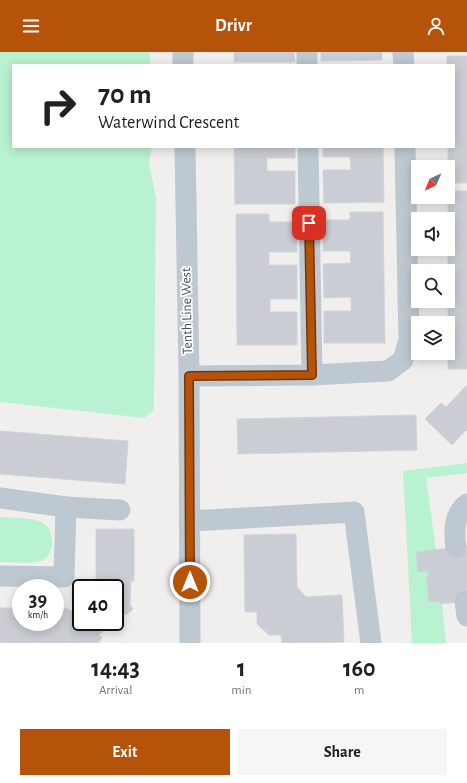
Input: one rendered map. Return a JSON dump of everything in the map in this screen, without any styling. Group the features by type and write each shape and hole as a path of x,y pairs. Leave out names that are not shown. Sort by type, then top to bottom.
{"street":[{"path":"183,52 183,64"},
{"path":"307,52 307,64"},
{"path":"403,52 404,64"},
{"name":"Tenth Line West","path":"185,148 189,376 190,643"},
{"path":"308,148 312,375"},
{"path":"189,376 312,375 388,371 403,360 409,340 405,148"},
{"path":"0,498 66,507 120,510"},
{"path":"456,548 454,527 457,515 467,504"},
{"path":"0,576 64,577 66,507"},
{"path":"190,521 354,512 371,643"}],"green space":[{"path":"0,52 150,52 150,64 12,64 12,148 152,148 149,162 156,199 154,410 144,418 0,402"},
{"path":"467,463 467,473 426,478 436,550 416,552 418,572 428,571 429,576 426,576 440,604 442,604 446,643 412,643 403,471"},
{"path":"0,517 22,518 39,521 44,524 50,531 52,544 47,557 39,562 0,562"}],"building":[{"path":"234,52 294,52 295,62 234,62"},
{"path":"321,52 382,52 382,60 321,61"},
{"path":"447,56 467,56 467,183 455,183 455,160 448,160 448,148 455,148 455,64 447,64"},
{"path":"234,148 295,148 295,158 267,158 267,171 295,171 295,204 235,204"},
{"path":"323,148 383,148 384,202 324,203 323,170 351,170 350,157 323,157"},
{"path":"455,191 467,191 467,369 448,369 448,360 455,360 455,316 448,316 448,308 455,308 455,264 448,264 448,256 455,256 455,212 448,212 448,204 455,204"},
{"path":"350,212 383,212 385,343 324,343 324,311 351,311 351,297 324,298 323,264 351,263 350,251 323,251 323,220 350,220"},
{"path":"236,214 269,214 269,222 296,222 297,252 269,252 269,265 297,265 297,299 270,299 270,312 297,312 297,345 237,345"},
{"path":"467,385 467,431 466,430 452,445 425,419 441,403 446,407"},
{"path":"416,415 417,450 238,454 237,419"},
{"path":"0,431 128,441 125,484 0,474"},
{"path":"96,529 134,529 134,581 124,581 124,579 96,579"},
{"path":"296,534 297,587 306,597 342,595 344,642 282,643 281,635 269,635 257,624 257,612 245,612 244,535"},
{"path":"467,546 467,601 440,604 439,601 429,602 426,576 429,576 428,571 418,572 416,552"},
{"path":"124,581 131,581 130,605 133,609 126,615 124,613"},
{"path":"0,608 12,608 12,631 64,631 64,608 68,608 67,643 0,643"},
{"path":"67,610 72,611 72,631 103,631 99,635 102,638 98,643 67,643"}],"route":[{"path":"190,582 189,376 312,375 309,223"}]}
